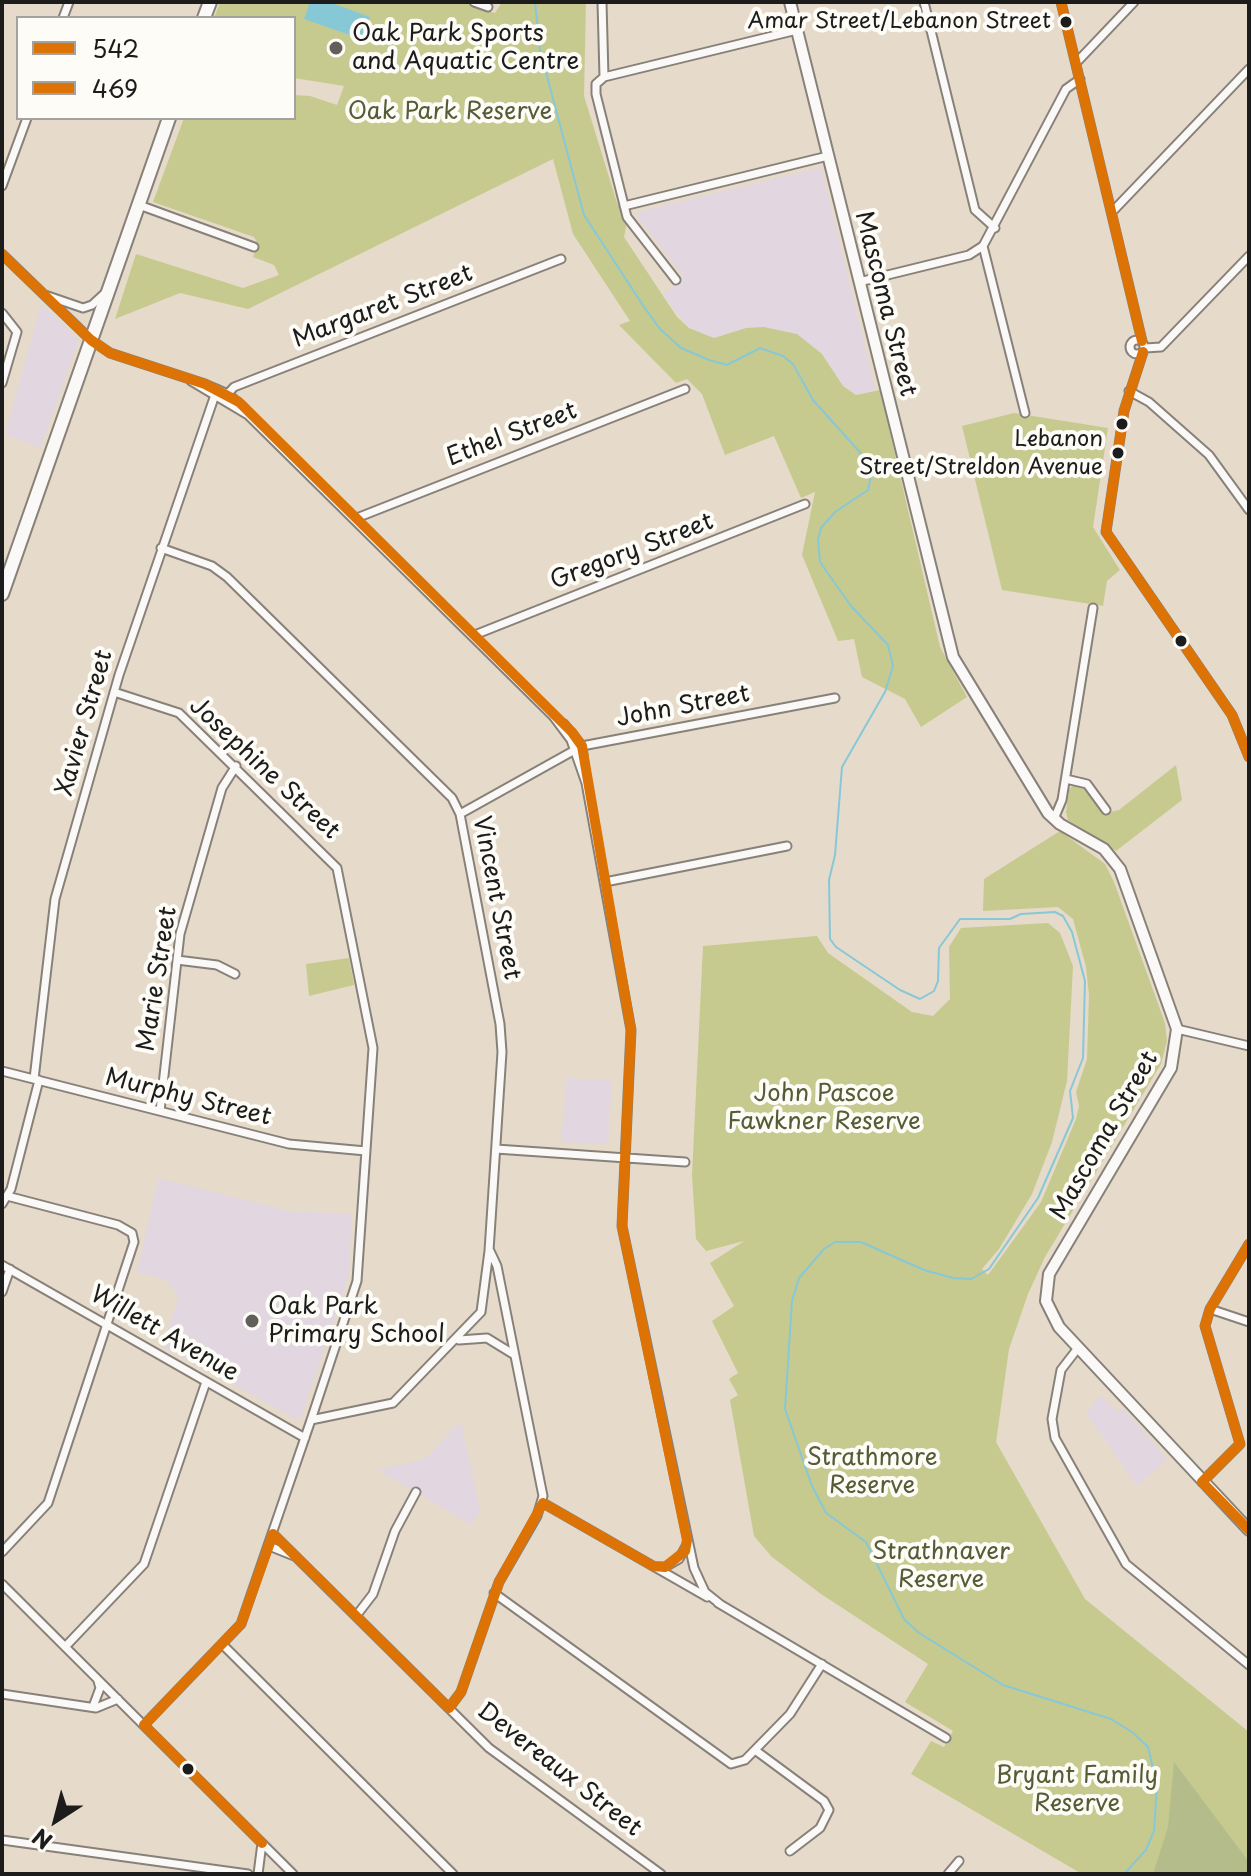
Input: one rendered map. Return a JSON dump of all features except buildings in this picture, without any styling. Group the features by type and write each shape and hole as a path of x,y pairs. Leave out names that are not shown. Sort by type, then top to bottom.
{"main road":[{"name":"Mascoma Street","path":"790,2 948,643 960,671 1054,819 1104,849 1120,869 1177,1029 1176,1051 1165,1080 1046,1280 1050,1314 1078,1348 1249,1530"},
{"path":"2,594 168,120"}],"street":[{"path":"474,2 488,7"},
{"path":"602,2 604,77"},
{"path":"924,2 975,210 995,228"},
{"path":"1061,2 1112,212 1140,346 1106,532 1232,715 1249,757"},
{"path":"1076,63 1134,2"},
{"path":"676,280 627,217 596,84 604,77 797,30"},
{"path":"1112,212 1249,69"},
{"path":"859,282 969,255 983,246 1066,89 1080,79"},
{"path":"2,186 26,120"},
{"path":"624,206 828,156"},
{"path":"139,205 254,247"},
{"path":"983,246 1025,413"},
{"path":"2,254 91,340 110,353 226,396 572,732 582,746 631,1030 622,1226 687,1540 701,1586 720,1604"},
{"path":"1135,371 1132,353 1140,346 1161,347 1249,256"},
{"name":"Margaret Street","path":"226,396 234,387 561,259"},
{"path":"43,294 83,308 92,305 111,287"},
{"path":"2,313 17,332 2,383"},
{"path":"1130,388 1209,455 1249,510"},
{"name":"Ethel Street","path":"354,519 685,389"},
{"name":"Xavier Street","path":"2,1204 7,1196 36,1080 52,914 114,692 216,391"},
{"name":"Gregory Street","path":"472,636 805,504"},
{"name":"Vincent Street","path":"161,548 212,566 227,577 452,798 460,814 502,1037 488,1274 481,1312 393,1403 311,1420"},
{"path":"1054,819 1061,806 1066,779 1093,608"},
{"name":"Josephine Street","path":"114,692 179,713 330,859 340,877 373,1048 357,1281 269,1546 241,1624 144,1725"},
{"name":"John Street","path":"582,746 835,698"},
{"path":"553,716 571,740 586,783"},
{"path":"460,814 575,753 582,746"},
{"name":"Marie Street","path":"160,1111 180,934 222,788 236,766"},
{"path":"1066,779 1087,784 1106,810"},
{"path":"605,882 787,846"},
{"path":"177,960 217,965 235,974"},
{"path":"1177,1029 1249,1046"},
{"name":"Murphy Street","path":"2,1071 289,1144 366,1151"},
{"path":"495,1151 685,1162"},
{"path":"2,1552 48,1503 134,1247 132,1233 118,1225 7,1196"},
{"path":"1202,1482 1237,1450 1240,1439 1206,1330 1210,1309 1249,1244"},
{"name":"Vincent Street","path":"489,1251 497,1266 543,1503"},
{"path":"2,1292 6,1267"},
{"name":"Willett Avenue","path":"6,1267 305,1438"},
{"path":"488,1274 499,1286"},
{"path":"1210,1309 1249,1322"},
{"path":"451,1345 467,1337 487,1338 514,1355"},
{"path":"1078,1348 1061,1370 1052,1419 1055,1438 1126,1564 1249,1665"},
{"path":"65,1647 144,1564 206,1382"},
{"path":"356,1616 373,1594 395,1531 416,1492"},
{"path":"449,1708 461,1692 494,1593 543,1503 946,1738"},
{"name":"Devereaux Street","path":"273,1534 501,1757 661,1874"},
{"path":"653,1566 665,1567 679,1559 687,1540"},
{"name":"Devereaux Street","path":"269,1546 299,1560"},
{"path":"2,1584 293,1874"},
{"path":"494,1593 726,1762 741,1763 755,1750 794,1710 822,1664"},
{"path":"223,1645 453,1874"},
{"path":"91,1705 100,1688 98,1679"},
{"path":"2,1694 106,1707 115,1697"},
{"path":"755,1750 824,1801 829,1810 820,1828 790,1851"},
{"path":"2,1840 248,1874"},
{"path":"258,1874 262,1843"},
{"path":"948,1874 959,1861"}],"shaded area":[{"path":"818,168 822,170 876,392 856,395 843,386 822,354 721,335 714,338 689,328 663,295 684,277 637,216 638,212"},
{"path":"41,305 79,340 40,448 5,434"},
{"path":"567,1078 612,1080 608,1144 561,1142"},
{"name":"Oak Park Primary School","path":"158,1178 288,1211 352,1214 348,1279 300,1421 162,1346 179,1296 165,1280 137,1272"},
{"path":"1100,1395 1118,1412 1123,1408 1167,1459 1137,1486 1086,1413"},
{"path":"461,1421 480,1512 472,1525 377,1470 425,1459"}],"green space":[{"name":"Oak Park Reserve","path":"220,2 462,2 495,13 502,2 586,2 584,96 617,203 627,222 624,237 677,317 689,328 714,338 746,328 764,327 797,334 822,354 843,386 856,395 880,390 940,647 967,697 921,727 905,699 862,677 854,639 838,641 802,555 815,492 801,498 774,436 725,455 702,394 687,379 676,383 619,325 630,321 573,234 553,159 248,309 180,293 115,319 136,254 243,288 279,275 274,265 253,257 258,244 254,237 153,202 183,120 296,120 296,95 310,96 337,105 344,86 296,78 296,16 215,16"},
{"path":"1014,413 1108,428 1093,527 1120,570 1107,581 1103,606 1002,590 962,426"},
{"path":"1176,765 1182,800 1116,851 1068,820 1069,790 1073,785 1086,787 1105,813 1119,810"},
{"path":"1060,831 1105,864 1165,1023 1167,1041 1161,1064 1045,1257 1028,1294 1009,1349 996,1442 1085,1599 1249,1732 1249,1874 1082,1874 911,1774 931,1741 944,1747 953,1731 905,1702 928,1664 821,1594 772,1557 754,1536 730,1400 738,1395 729,1379 738,1373 712,1321 734,1306 710,1263 744,1241 706,1251 696,1239 692,1175 703,946 817,936 828,953 912,1012 933,1016 950,999 949,947 961,928 1048,923 1060,933 1073,966 1067,1081 1052,1142 1032,1194 999,1249 982,1269 988,1275 1041,1202 1076,1119 1079,1106 1076,1092 1087,1059 1089,995 1086,967 1073,919 1058,907 983,911 984,879"},
{"path":"349,958 354,985 309,996 306,964"},
{"path":"1174,1762 1249,1862 1249,1874 1153,1874 1168,1827"}],"water":[{"path":"310,2 329,2 370,17 361,39 304,19"}],"waterway":[{"path":"535,2 540,50 584,215 644,307 660,329 681,348 709,360 727,365 760,348 783,356 793,364 813,400 865,458 872,471 868,490 835,512 821,528 818,539 820,562 851,606 888,645 893,666 885,692 842,767 835,855 829,880 830,939 836,947 900,990 920,999 934,991 938,981 939,948 960,919 1010,919 1021,914 1055,912 1063,916 1072,932 1085,981 1083,1058 1070,1091 1073,1118 1038,1198 989,1269 971,1279 953,1278 924,1270 861,1242 835,1242 824,1249 799,1278 792,1301 785,1409 812,1486 826,1513 866,1542 904,1619 919,1633 1003,1685 1111,1719 1148,1747 1157,1785 1154,1831 1146,1850 1124,1874"}],"transit line":[{"name":"469","path":"1061,2 1142,341"},
{"name":"542","path":"2,254 91,340 110,353 205,384 239,402 572,732 582,746 631,1030 622,1226 687,1540 685,1551 665,1567 653,1566 543,1503"},
{"name":"469","path":"1143,352 1124,411 1106,532 1232,715 1249,757"},
{"name":"469","path":"1202,1482 1240,1444 1205,1326 1210,1309 1249,1244"},
{"name":"469","path":"1202,1482 1249,1530"},
{"name":"542","path":"449,1708 461,1692 499,1582 543,1503"},
{"name":"542","path":"144,1725 241,1624 273,1534 449,1708"},
{"name":"542","path":"144,1725 262,1843"}],"place":[{"name":"Amar Street/Lebanon Street","path":"1066,22"},
{"name":"Oak Park Sports and Aquatic Centre","path":"336,48"},
{"name":"Lebanon Street/Streldon Avenue","path":"1118,453"},
{"name":"Oak Park Primary School","path":"252,1321"}],"park label":[{"name":"John Pascoe Fawkner Reserve","path":"824,1108"},
{"name":"Strathmore Reserve","path":"872,1472"},
{"name":"Strathnaver Reserve","path":"941,1566"},
{"name":"Bryant Family Reserve","path":"1077,1790"}]}
